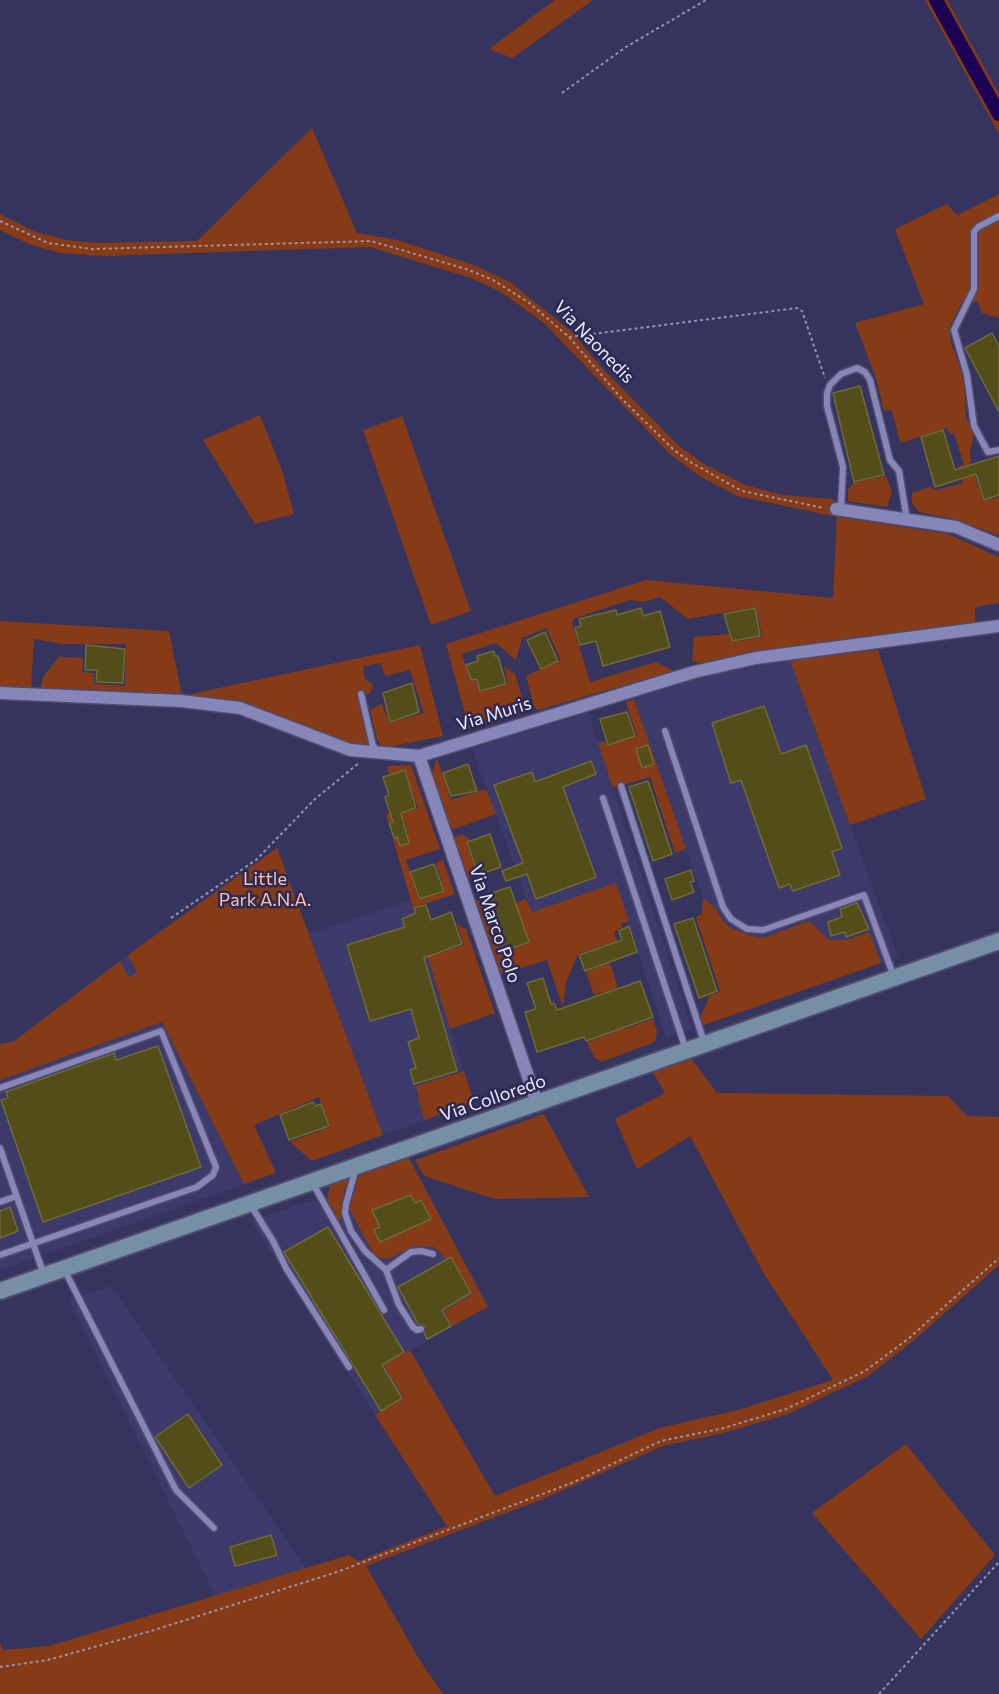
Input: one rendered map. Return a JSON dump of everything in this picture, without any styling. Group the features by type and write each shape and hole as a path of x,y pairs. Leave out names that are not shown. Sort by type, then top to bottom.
{"main road":[{"name":"Via Colloredo","path":"0,1291 999,941"}],"street":[{"path":"838,510 956,527 999,546"},
{"name":"Via Muris","path":"0,693 181,701 240,708 350,750 419,756 694,672 756,658 999,626"},
{"name":"Via Marco Polo","path":"419,756 537,1103"}],"lane":[{"path":"999,216 978,227 974,232 974,290 954,330 967,375 974,426 988,452 999,450"},
{"path":"838,510 843,467 827,406 829,388 841,374 857,368 865,372 870,380 890,460 899,471 908,520"},
{"path":"361,694 373,746 381,753"},
{"path":"665,731 723,907 731,919 747,929 763,930 864,895 894,978"},
{"path":"621,786 704,1044"},
{"path":"603,798 686,1050"},
{"path":"0,1088 161,1031 215,1161 213,1175 197,1187 0,1255"},
{"path":"0,1148 44,1276"},
{"path":"356,1167 345,1213 351,1231 364,1251 386,1269 399,1305 413,1327 417,1330 421,1329"},
{"path":"312,1182 384,1310"},
{"path":"0,1202 17,1196"},
{"path":"250,1204 273,1241 285,1268 349,1367"},
{"path":"386,1269 411,1252 422,1251 433,1254"},
{"path":"64,1269 176,1490 214,1528"}],"path":[{"path":"562,93 626,47 706,0"},
{"name":"Via Naonedis","path":"0,221 48,243 92,249 371,241 493,280 528,302 569,337 621,398 660,436 701,469 726,484 761,496 838,510"},
{"path":"569,337 797,308 802,311 829,388"},
{"path":"171,918 256,860 315,799 363,761 381,753"},
{"path":"0,1668 48,1660 151,1631 337,1572 574,1482 661,1442 723,1428 786,1409 865,1371 908,1340 999,1258"},
{"path":"879,1694 999,1562"}],"shaded area":[{"path":"790,660 898,957 742,1011 634,699 698,678"},
{"path":"588,713 692,1029 666,1038 616,883 531,912 472,748"},
{"path":"410,900 474,1103 383,1135 309,934"},
{"path":"164,928 276,1173 0,1270 0,1044 13,1042"},
{"path":"413,1165 488,1307 410,1350 495,1496 441,1517 251,1221"},
{"path":"111,1286 312,1577 219,1603 69,1300"}],"green space":[{"path":"555,0 593,0 512,58 489,49"},
{"path":"925,0 947,0 999,94 999,134"},
{"path":"312,128 357,233 397,240 474,265 510,282 572,332 602,368 678,445 704,464 745,485 783,495 833,499 838,517 948,534 999,557 999,603 975,607 975,623 757,652 700,663 692,660 694,637 729,634 731,642 762,637 756,607 688,619 660,597 643,602 630,600 575,618 572,623 590,682 656,662 674,671 538,710 534,706 526,676 561,660 546,628 522,638 516,660 496,643 462,654 470,681 476,680 480,692 508,684 504,666 515,674 526,709 524,714 469,729 446,644 646,580 833,598 837,517 737,496 698,475 670,454 544,323 501,292 471,278 370,247 102,256 60,253 29,244 0,230 0,214 33,231 67,240 96,243 197,241"},
{"path":"999,194 999,318 982,313 978,302 963,300 949,328 951,343 964,378 966,417 974,434 970,452 971,463 983,501 999,497 999,535 950,518 919,512 912,503 912,493 929,487 937,490 963,483 958,467 964,465 954,433 950,434 947,428 900,443 892,410 884,411 876,378 855,323 924,304 895,229 947,204 957,215"},
{"path":"260,415 282,470 294,514 255,524 203,440"},
{"path":"402,416 471,611 431,625 363,430"},
{"path":"886,476 892,491 887,507 848,501 848,489 854,483"},
{"path":"0,621 169,631 182,696 420,645 443,736 383,748 377,739 370,710 382,704 389,723 424,713 410,670 385,676 381,663 363,666 365,679 373,685 371,692 366,695 364,690 357,694 369,744 366,749 346,745 240,703 181,696 41,689 43,677 59,657 83,658 82,672 94,673 94,684 125,686 126,644 62,644 34,639 31,688 0,686"},
{"path":"878,650 926,799 850,825 790,660"},
{"path":"634,699 686,849 675,853 650,777 613,788 598,743 606,741 607,745 637,736 626,702"},
{"path":"437,758 451,800 486,789 496,814 451,830 432,772"},
{"path":"411,765 440,849 406,860 419,900 445,891 436,863 443,860 455,894 413,908 393,839 408,835 404,818 388,822 386,814 393,812 395,816 418,808 405,769 389,774 387,766"},
{"path":"462,834 471,840 466,842 477,875 468,878 454,837"},
{"name":"Little Park A.N.A.","path":"277,848 383,1135 312,1161 290,1142 330,1127 319,1097 254,1125 276,1173 244,1184 162,1022 0,1080 0,1044 13,1042 120,961 128,977 137,973 128,955"},
{"path":"616,883 629,921 621,924 622,928 614,932 619,947 604,945 578,954 566,982 563,1007 547,960 501,974 476,900 485,897 504,951 529,943 516,903 526,899 532,912"},
{"path":"703,898 716,909 723,921 731,928 753,936 763,938 809,921 829,940 847,940 869,932 881,963 701,1026 701,1017 709,996 720,991 696,917 702,914"},
{"path":"457,924 466,929 495,1013 450,1029 424,945 432,942 437,954 464,945"},
{"path":"610,963 618,987 610,990 624,1029 653,1019 657,1032 655,1042 601,1062 594,1057 587,1042 615,1032 602,993 594,995 586,972"},
{"path":"691,1058 717,1093 948,1096 967,1116 999,1117 999,1265 913,1341 868,1376 788,1414 724,1433 663,1446 543,1499 366,1566 419,1659 443,1694 0,1694 0,1643 3,1650 49,1646 349,1555 358,1561 447,1526 375,1415 404,1398 384,1365 410,1350 495,1496 659,1428 738,1410 833,1380 763,1272 690,1136 637,1169 615,1119 665,1093 652,1071"},
{"path":"464,1071 474,1103 424,1120 416,1086"},
{"path":"544,1114 589,1197 495,1199 424,1176 415,1160"},
{"path":"409,1158 488,1307 452,1326 444,1311 473,1294 451,1256 446,1259 434,1247 414,1246 388,1259 375,1257 349,1208 357,1185 344,1189 340,1222 327,1200 330,1185"},
{"path":"906,1444 995,1555 921,1639 812,1513"}],"building":[{"path":"992,333 999,346 999,412 965,348"},
{"path":"860,386 884,475 854,482 833,393"},
{"path":"943,430 955,470 999,456 999,495 984,500 976,474 935,487 921,437"},
{"path":"641,608 643,616 660,611 670,647 603,666 596,641 580,645 575,628 581,626 579,619 616,610 617,615"},
{"path":"755,608 760,636 732,641 724,614"},
{"path":"545,632 558,661 541,669 527,640"},
{"path":"86,645 125,649 123,683 96,682 97,670 85,670"},
{"path":"494,651 495,656 498,656 506,684 480,691 477,679 471,680 466,665 478,661 477,656"},
{"path":"412,683 419,712 390,722 383,693"},
{"path":"764,706 781,754 806,745 842,848 832,852 840,875 793,891 790,884 779,888 741,780 731,783 712,723"},
{"path":"627,712 635,736 608,745 600,719"},
{"path":"648,745 654,764 642,768 636,749"},
{"path":"591,761 596,774 563,787 596,877 536,899 527,874 506,881 502,871 523,863 494,785 532,772 535,782"},
{"path":"468,764 477,791 451,796 443,773"},
{"path":"405,770 415,808 401,813 409,843 400,846 397,837 394,838 389,823 393,822 385,797 389,795 383,777"},
{"path":"648,781 672,854 653,861 629,787"},
{"path":"490,834 501,867 478,875 467,842"},
{"path":"434,864 444,891 420,899 410,872"},
{"path":"691,870 694,881 690,882 694,892 672,900 665,879"},
{"path":"510,887 529,942 504,951 485,895"},
{"path":"857,903 869,929 846,937 845,932 831,936 828,922 842,917 840,909"},
{"path":"426,905 431,920 451,912 462,944 424,958 457,1071 414,1084 410,1070 416,1068 408,1042 419,1038 411,1009 370,1021 347,945 405,927 402,919 416,913 414,908"},
{"path":"693,918 717,991 699,998 674,924"},
{"path":"629,926 637,952 585,971 579,955 622,940 619,931"},
{"path":"543,978 551,1004 554,1003 557,1010 640,981 653,1017 586,1041 584,1037 537,1052 525,1012 536,1009 527,983"},
{"path":"158,1046 201,1167 43,1222 1,1100 8,1098 6,1092 114,1053 116,1060"},
{"path":"313,1102 315,1106 321,1104 329,1126 289,1140 280,1115"},
{"path":"411,1195 415,1203 421,1200 431,1219 380,1242 374,1230 380,1227 372,1210"},
{"path":"10,1207 18,1231 0,1238 0,1211"},
{"path":"328,1227 404,1352 382,1365 402,1398 381,1411 284,1252"},
{"path":"451,1257 471,1293 442,1310 451,1326 427,1339 424,1333 425,1326 418,1324 398,1287"},
{"path":"188,1414 222,1465 189,1488 155,1437"},
{"path":"271,1535 277,1555 235,1566 230,1547"}],"waterway":[{"path":"936,0 999,114"}]}
